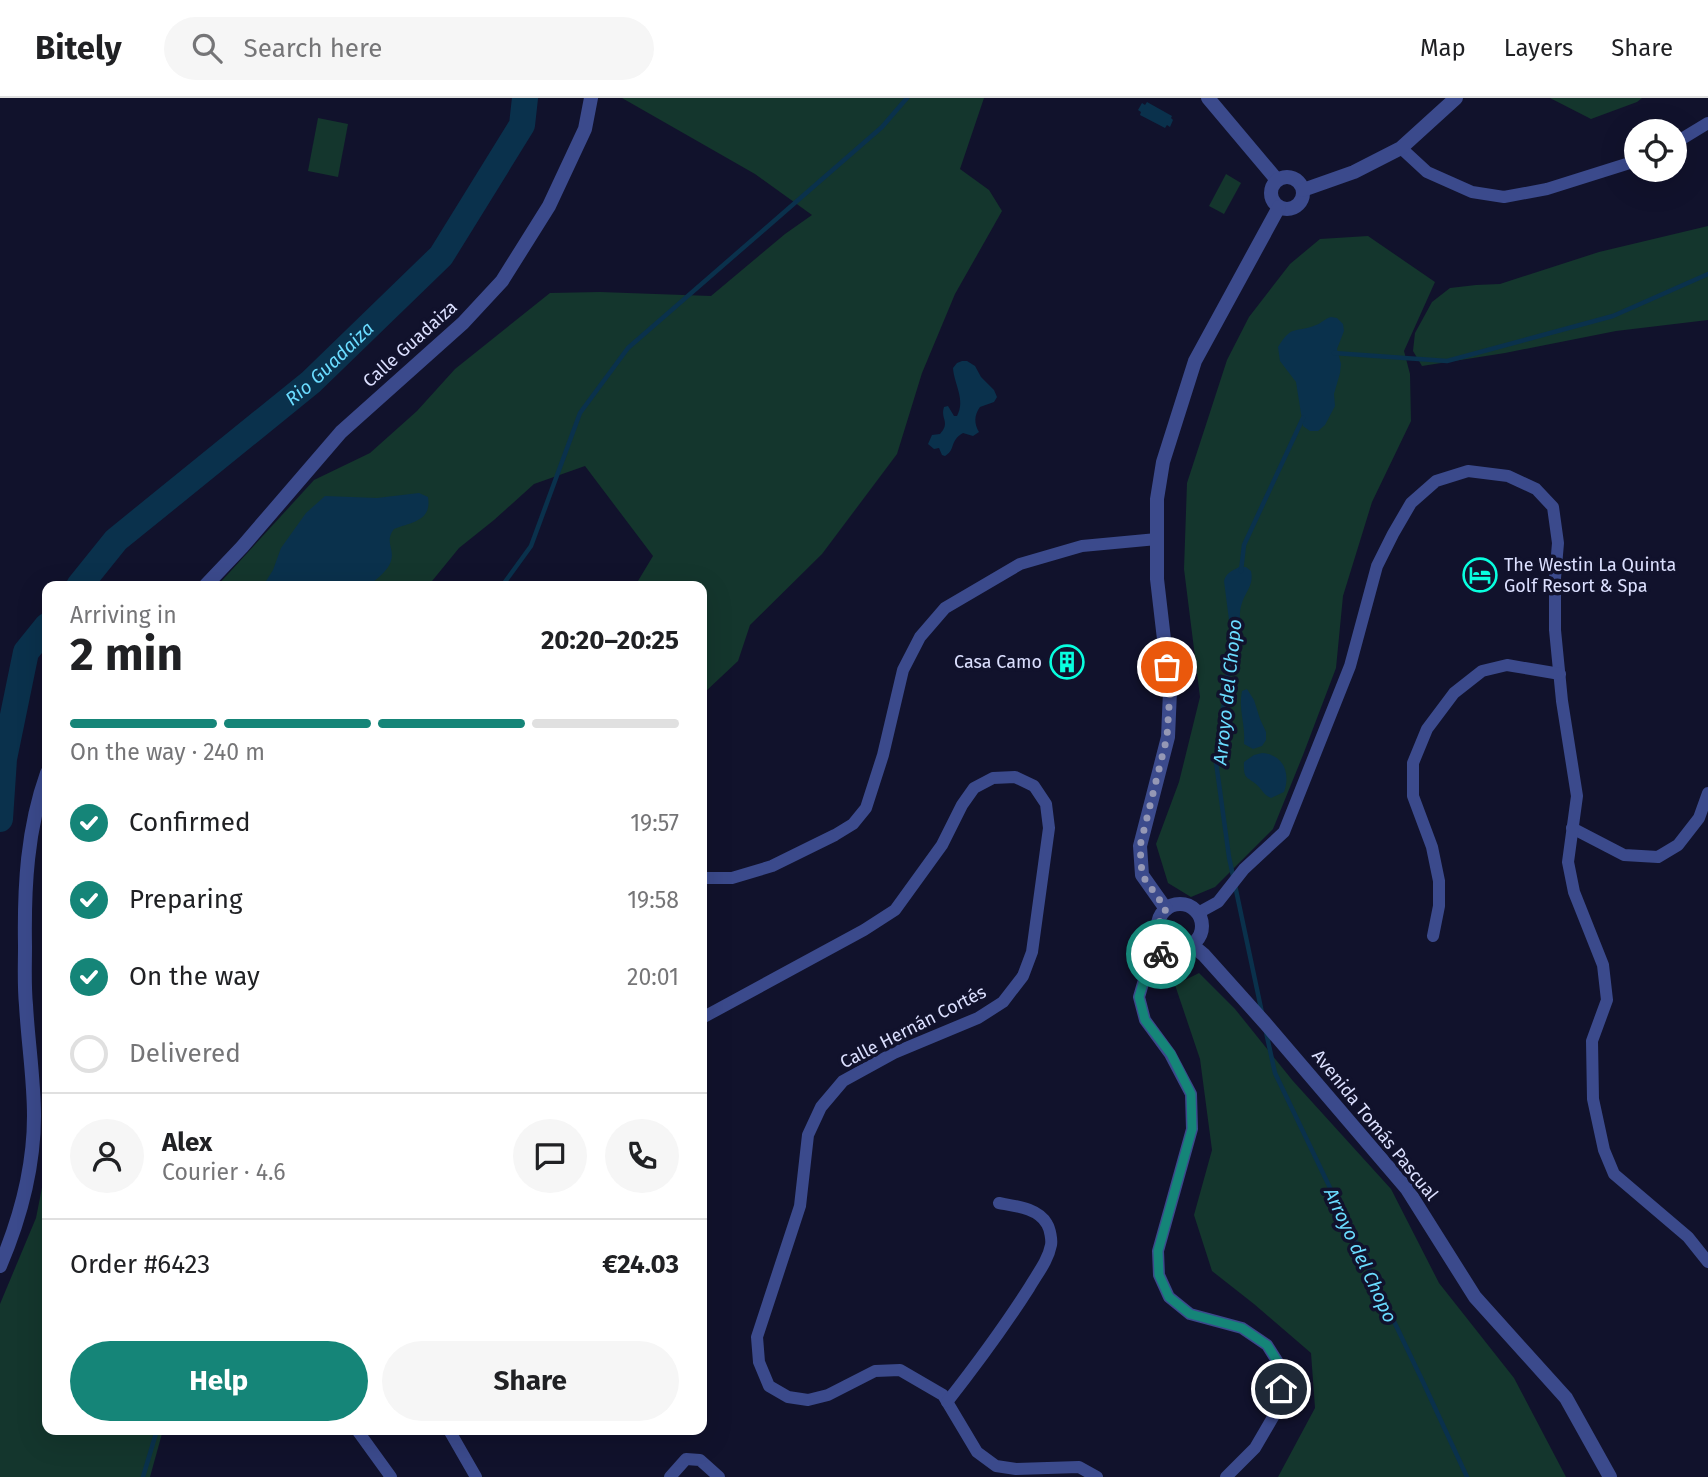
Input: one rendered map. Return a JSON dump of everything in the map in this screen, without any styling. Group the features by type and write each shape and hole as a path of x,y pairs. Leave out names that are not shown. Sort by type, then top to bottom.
{"street":[{"name":"Calle Guadaiza","path":"210,581 341,432 463,323 502,281 549,206 585,129 591,98"},
{"path":"1208,98 1277,180"},
{"path":"1303,190 1354,172 1401,148 1456,98"},
{"path":"1687,136 1708,123"},
{"path":"1401,148 1427,172 1472,192 1504,197 1547,189 1624,165"},
{"path":"1282,177 1298,180 1303,190 1302,200 1294,208 1279,207 1271,194 1273,184 1282,177"},
{"path":"1166,909 1142,875 1140,846 1167,737 1169,714 1170,691 1157,579 1157,499 1163,462 1195,361 1279,207"},
{"path":"1198,913 1219,902 1244,869 1284,832 1350,666 1377,566 1411,503 1436,481 1468,471 1508,476 1536,489 1553,507 1558,543 1555,630 1562,701 1577,796 1568,862 1574,892 1603,965 1607,1000 1592,1041 1592,1099 1604,1150 1614,1174 1688,1237 1708,1262"},
{"path":"707,878 732,878 772,866 853,824 866,808 875,782 903,670 920,637 945,608 1020,564 1082,546 1157,538"},
{"path":"1433,936 1439,905 1439,881 1432,847 1413,796 1413,763 1427,729 1454,693 1482,671 1507,665 1560,674"},
{"name":"Calle Hernán Cortés","path":"707,1015 864,930 895,910 942,845 962,805 974,788 993,778 1015,777 1034,786 1046,804 1049,828 1032,952 1023,976 1003,1002 978,1018 894,1054 843,1081 821,1107 808,1135 800,1206 757,1337 759,1362 769,1386 788,1397 808,1400 828,1395 875,1371 900,1370 943,1395 977,1452 996,1465 1016,1469 1079,1467 1097,1477"},
{"path":"0,1266 21,1206 34,1116 25,1002 24,894 31,829 42,787"},
{"path":"1572,828 1624,855 1658,857 1678,845 1699,818 1708,793"},
{"path":"1177,904 1189,905 1198,913 1202,930 1192,945 1180,948 1168,945 1159,934 1158,921 1166,909 1177,904"},
{"path":"1168,945 1146,973 1139,997 1145,1020 1171,1054 1191,1094 1192,1129 1158,1251 1159,1275 1169,1297 1190,1314 1242,1328 1267,1345 1279,1364 1281,1389 1276,1412 1255,1448 1226,1477"},
{"name":"Avenida Tomás Pascual","path":"1192,945 1265,1023 1407,1189 1475,1297 1566,1398 1610,1477"},
{"path":"947,1402 1024,1296 1046,1261 1052,1242 1047,1224 1035,1213 999,1203"},
{"path":"361,1435 391,1477"},
{"path":"452,1435 475,1477"},
{"path":"670,1477 686,1459 699,1460 719,1477"}],"green space":[{"path":"622,98 984,98 960,169 989,190 1002,211 955,294 922,373 897,454 822,554 750,625 738,661 707,690 707,581 638,581 653,556 585,466 534,484 459,548 432,581 222,581 314,480 370,453 417,411 455,369 550,293 711,296 812,215 755,174"},
{"path":"1550,98 1642,98 1591,119"},
{"path":"318,118 348,124 338,177 308,171"},
{"path":"1226,174 1241,183 1224,214 1209,206"},
{"path":"1708,226 1708,320 1616,331 1422,366 1413,351 1415,333 1432,302 1450,288 1500,284 1599,252"},
{"path":"1368,236 1435,282 1404,351 1410,374 1411,421 1372,502 1343,596 1336,668 1273,829 1215,887 1191,897 1168,883 1156,844 1179,782 1200,697 1184,569 1187,483 1227,360 1249,317 1290,264 1320,239"},
{"path":"1199,973 1235,1009 1293,1081 1391,1189 1439,1283 1514,1378 1566,1477 1278,1477 1315,1408 1311,1353 1212,1271 1194,1215 1212,1150 1200,1059 1175,985"},
{"path":"42,1187 42,1435 162,1435 150,1477 0,1477 0,1304 36,1218"}],"water":[{"path":"1147,102 1172,116 1170,127 1167,125 1165,128 1140,115 1138,110 1142,103 1145,105"},
{"path":"1331,317 1337,318 1343,324 1344,331 1337,349 1341,364 1334,394 1335,406 1325,425 1318,431 1310,431 1303,426 1296,382 1280,361 1278,347 1291,332 1309,328"},
{"path":"962,361 975,366 997,397 994,402 978,410 975,420 979,432 973,436 963,433 945,456 939,448 934,449 928,444 932,435 940,434 945,426 944,407 948,406 954,416 957,416 960,398 953,368"},
{"path":"419,493 428,497 428,505 424,516 394,529 390,538 392,556 389,565 374,581 266,581 281,548 306,513 325,496 377,498"},
{"path":"1239,567 1246,567 1251,571 1251,580 1240,610 1242,640 1237,654 1233,654 1229,652 1229,620 1224,581 1228,574"},
{"path":"1247,689 1266,732 1266,740 1262,746 1253,749 1244,744 1241,698 1242,691"},
{"path":"1262,753 1275,757 1286,772 1284,792 1271,798 1244,772 1244,762"}],"waterway":[{"name":"Rio Guadaiza","path":"83,581 116,540 311,382 441,256 522,125 525,98"},
{"path":"506,581 531,546 580,413 628,348 882,127 907,98"},
{"name":"Arroyo del Chopo","path":"1334,353 1447,361 1613,316 1708,274"},
{"name":"Arroyo del Chopo","path":"1241,571 1244,545 1303,418"},
{"name":"Rio Guadaiza","path":"0,819 4,759 26,652 42,632"},
{"name":"Arroyo del Chopo","path":"1231,649 1216,762 1229,857 1262,1013"},
{"name":"Arroyo del Chopo","path":"1266,1032 1275,1073 1467,1477"},
{"path":"143,1477 156,1435"}],"way so far":[{"path":"1161,954 1168,945 1159,934 1158,921 1166,909 1142,875 1140,846 1167,737 1170,691 1167,667"}],"place":[{"name":"The Westin La Quinta Golf Resort & Spa","path":"1480,575"},
{"name":"Casa Camo","path":"1067,662"}],"route":[{"path":"1161,954 1146,973 1139,997 1145,1020 1171,1054 1191,1094 1192,1129 1158,1251 1159,1275 1169,1297 1190,1314 1242,1328 1267,1345 1279,1364 1281,1389"}]}
